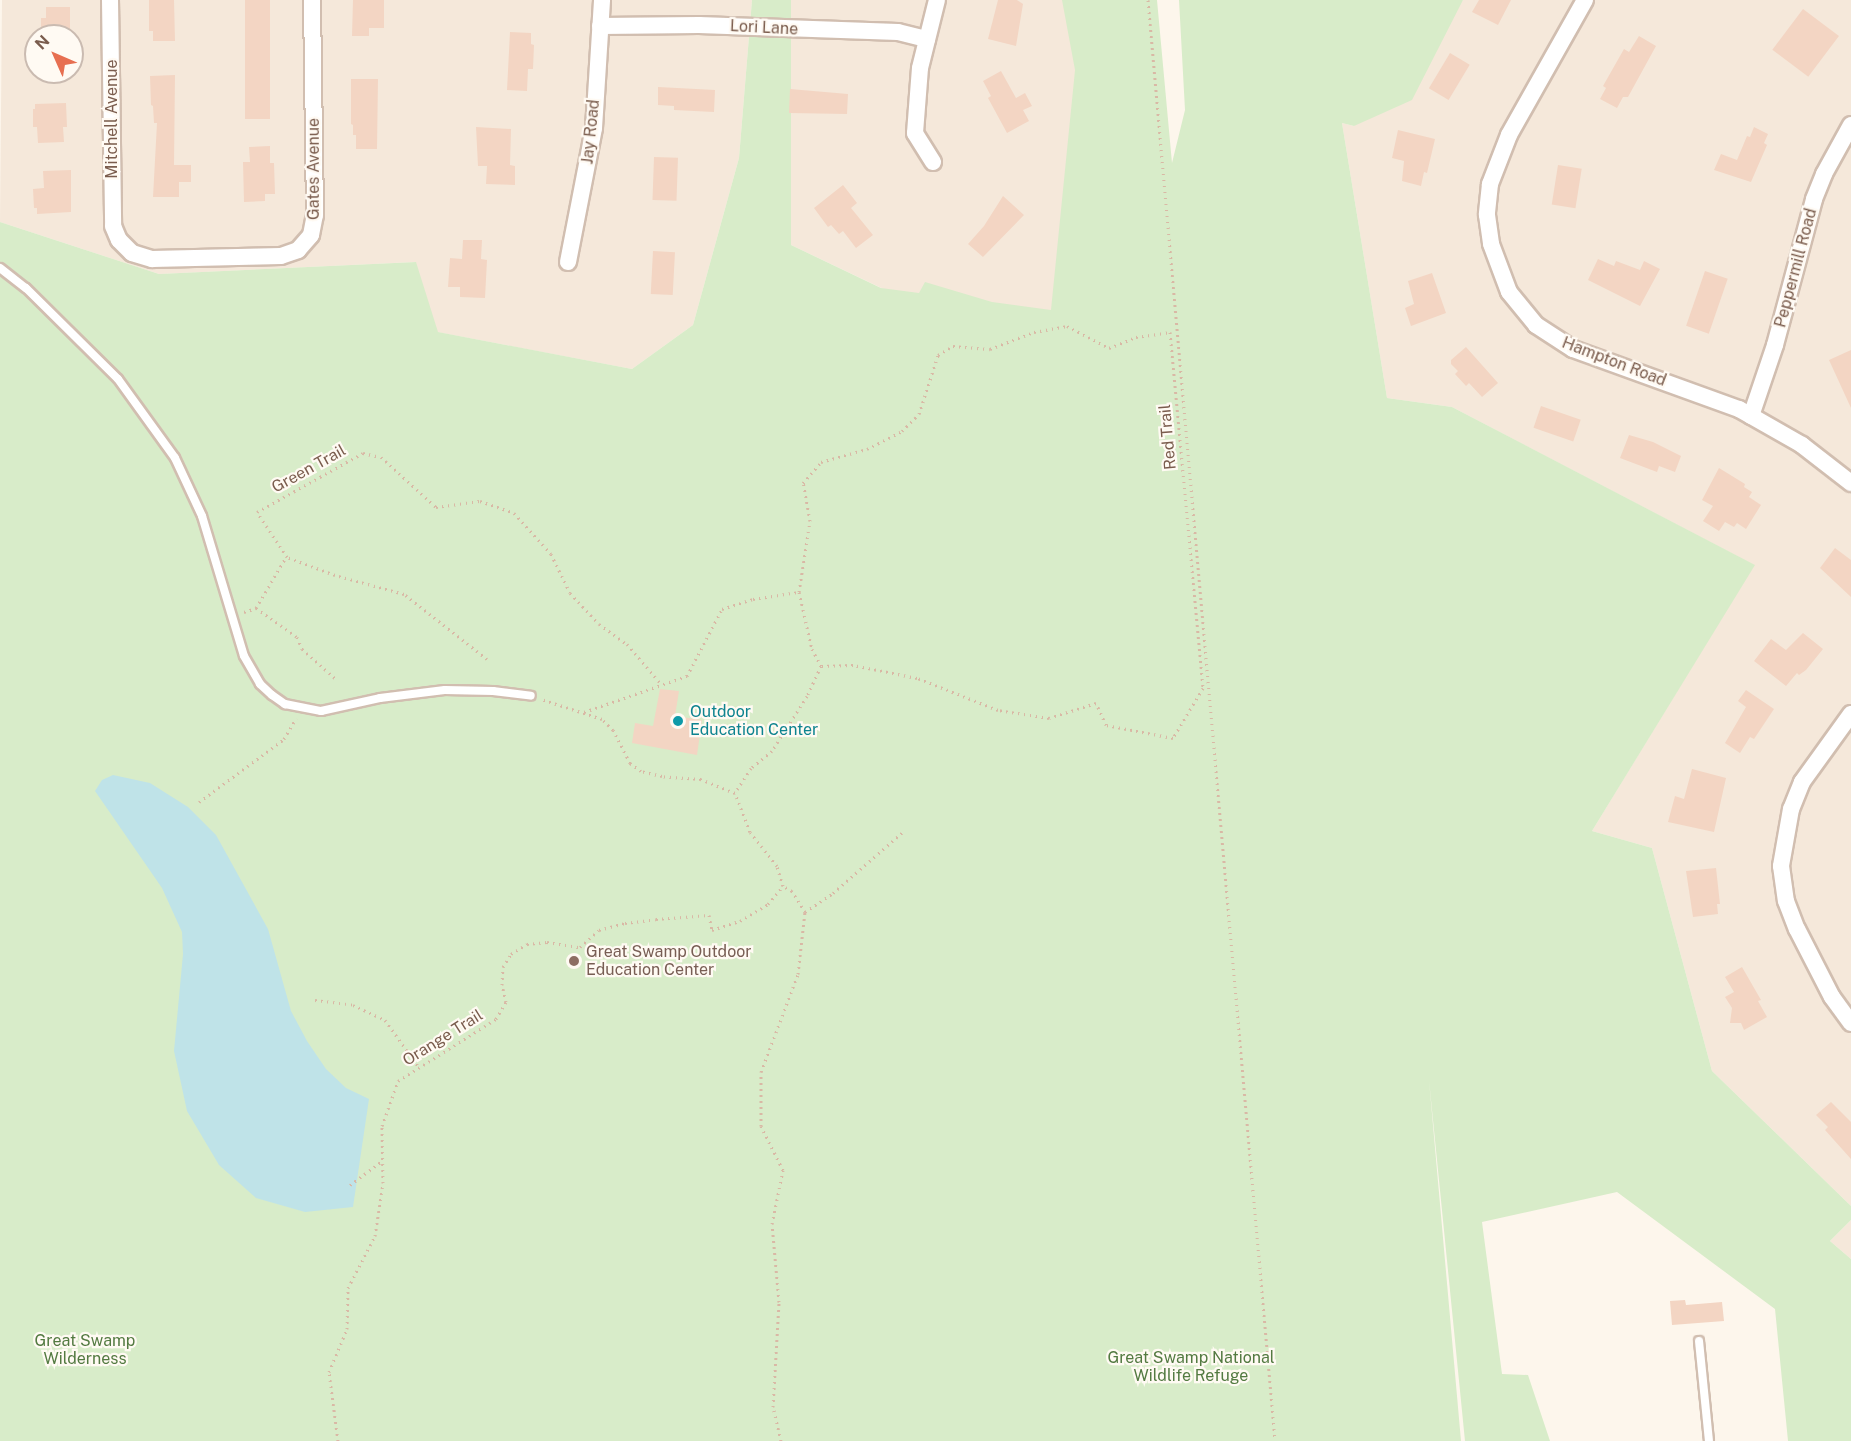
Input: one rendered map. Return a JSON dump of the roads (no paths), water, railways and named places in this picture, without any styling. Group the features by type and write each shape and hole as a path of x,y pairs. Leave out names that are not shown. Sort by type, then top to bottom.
{"street":[{"name":"Mitchell Avenue","path":"110,0 113,226 118,237"},
{"name":"Gates Avenue","path":"118,237 132,253 152,259 281,256 290,254 305,244 315,226 312,0"},
{"name":"Jay Road","path":"568,262 592,144 602,0"},
{"path":"933,162 915,132 918,85 937,0"},
{"name":"Hampton Road","path":"1585,0 1522,110 1495,167 1490,184 1487,215 1491,244 1509,292 1522,310 1554,338 1573,349 1752,416 1802,445 1851,483"},
{"name":"Lori Lane","path":"600,26 689,24 898,32 927,39"},
{"name":"Peppermill Road","path":"1752,416 1775,345 1814,199 1828,165 1851,125"},
{"path":"1851,714 1802,782 1791,809 1781,866 1786,901 1797,929 1832,997 1851,1023"}],"lane":[{"path":"0,268 26,288 118,379 175,458 202,516 244,656 260,684 285,704 301,709 321,711 380,698 445,690 493,691 531,696"},
{"path":"1699,1341 1709,1441"}],"water":[{"path":"113,775 150,783 188,807 216,835 268,929 291,1011 307,1041 326,1069 346,1088 369,1099 353,1207 305,1212 256,1198 219,1165 187,1111 174,1051 183,954 182,932 162,888 95,791 102,780"}],"place":[{"name":"Outdoor Education Center","path":"678,721"},
{"name":"Great Swamp Outdoor Education Center","path":"574,961"}],"park label":[{"name":"Great Swamp Wilderness","path":"85,1350"},
{"name":"Great Swamp National Wildlife Refuge","path":"1191,1367"}]}
